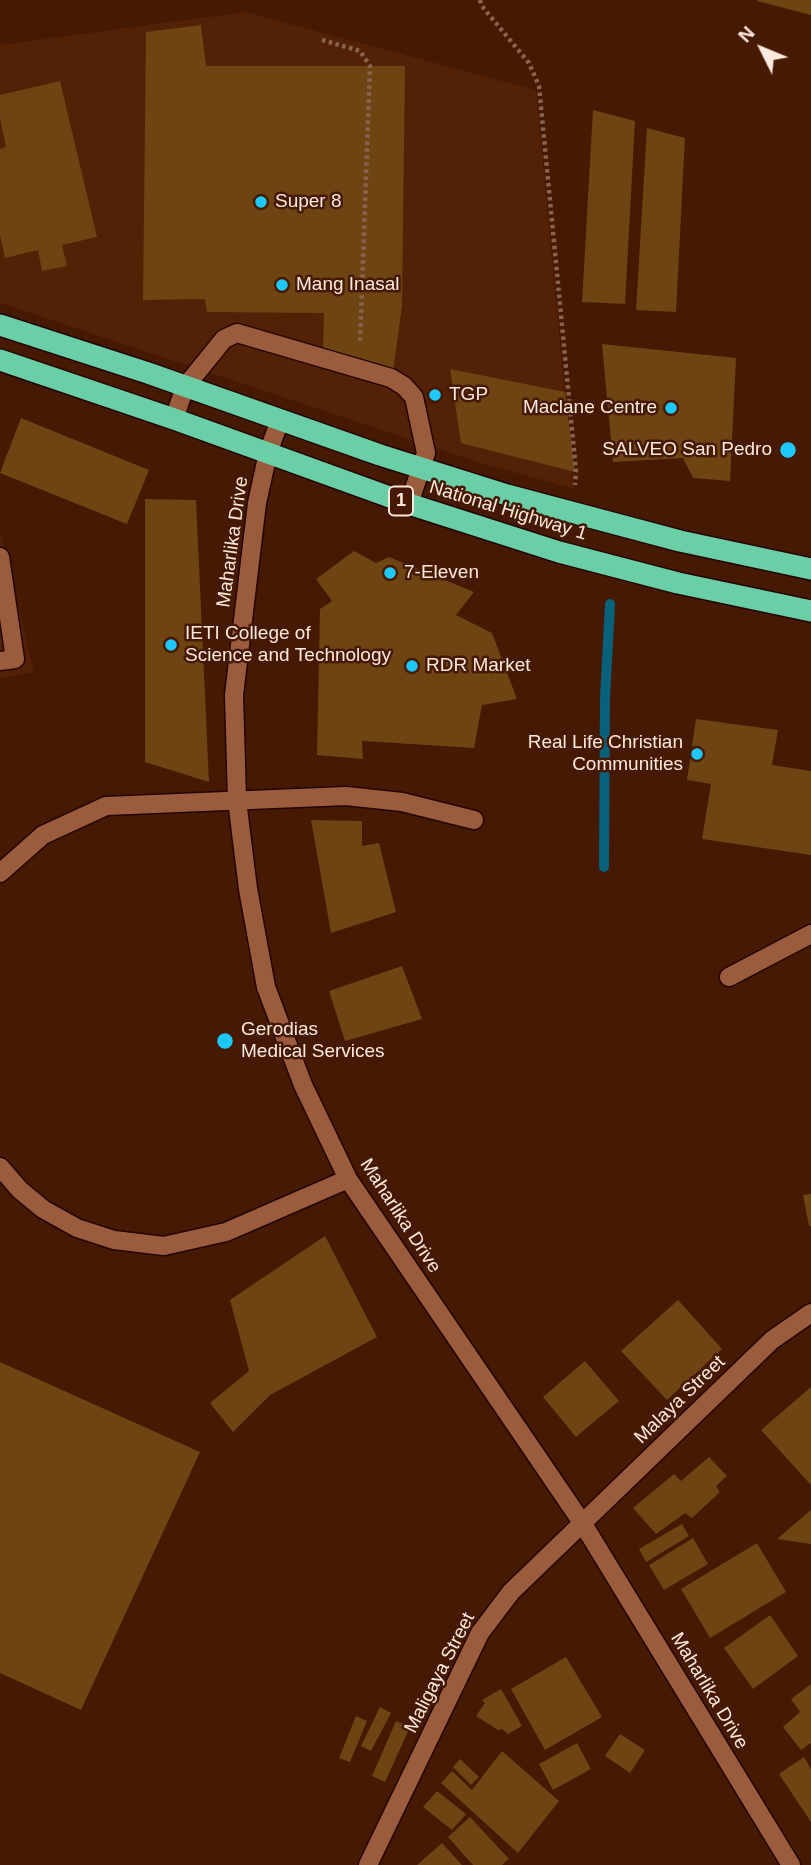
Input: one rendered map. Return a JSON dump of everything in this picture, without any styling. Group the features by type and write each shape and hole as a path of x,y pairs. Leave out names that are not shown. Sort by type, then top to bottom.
{"highway":[{"name":"National Highway 1","path":"0,325 421,468 575,514 680,541 811,569"},
{"name":"National Highway 1","path":"0,360 410,504 559,552 678,583 811,611"}],"street":[{"path":"174,419 185,387 224,339 237,333 391,378 404,386 414,397 426,453 410,504"},
{"name":"Maharlika Drive","path":"280,420 268,453 255,518 234,695 237,800 248,889 266,987 303,1085 348,1179 583,1524 791,1865"},
{"path":"0,557 15,659 0,661"},
{"path":"0,873 43,835 106,806 346,796 402,802 474,820"},
{"path":"729,977 811,934"},
{"path":"0,1167 19,1190 43,1209 77,1228 114,1240 164,1246 226,1233 348,1179"},
{"name":"Malaya Street","path":"583,1524 772,1340 811,1313"},
{"name":"Maligaya Street","path":"368,1865 480,1633 511,1592 583,1524"}],"path":[{"path":"481,0 481,5 529,63 539,86 576,471 575,514"},
{"path":"322,40 360,51 370,66 359,349"}],"shaded area":[{"name":"Super 8","path":"245,12 536,90 574,489 477,462 0,303 0,45"},
{"path":"0,531 34,672 0,678"}],"building":[{"path":"811,0 811,15 757,1"},
{"path":"201,25 206,66 405,66 402,306 393,372 323,353 324,313 207,312 205,299 143,300 146,32"},
{"path":"60,81 97,237 62,245 67,266 42,271 38,250 5,258 0,235 0,149 6,147 0,118 0,95"},
{"path":"593,110 635,121 625,304 582,302"},
{"path":"647,128 685,138 676,312 636,310"},
{"name":"Maclane Centre","path":"602,344 736,358 730,481 693,478 683,458 613,462"},
{"path":"450,369 565,392 575,472 461,443"},
{"path":"21,418 149,470 127,524 0,473"},
{"path":"145,499 196,500 209,782 145,762"},
{"name":"RDR Market","path":"354,551 376,563 389,557 474,592 456,615 492,633 517,699 482,705 474,748 362,741 363,759 317,755 320,609 332,601 316,579"},
{"path":"696,719 778,730 772,765 811,771 811,855 702,839 711,784 687,780"},
{"path":"311,820 362,821 362,846 379,843 396,912 331,933"},
{"path":"402,966 422,1019 345,1041 329,991"},
{"path":"811,1194 811,1226 809,1226 803,1195"},
{"path":"325,1236 377,1337 270,1395 233,1432 210,1403 249,1371 230,1300"},
{"path":"678,1300 722,1349 667,1400 621,1351"},
{"path":"585,1361 619,1401 576,1437 543,1397"},
{"path":"0,1362 200,1452 81,1710 0,1673"},
{"path":"811,1387 811,1485 761,1430"},
{"path":"709,1457 727,1476 716,1486 720,1492 692,1518 685,1513 656,1534 633,1508 674,1474 681,1481"},
{"path":"811,1510 811,1544 777,1539"},
{"path":"682,1524 689,1536 646,1562 639,1549"},
{"path":"693,1538 708,1564 664,1590 649,1565"},
{"path":"757,1543 786,1592 710,1638 681,1589"},
{"path":"770,1615 798,1656 753,1689 724,1648"},
{"path":"566,1657 602,1717 545,1750 511,1689"},
{"path":"811,1684 811,1743 801,1750 783,1727 800,1712 791,1699"},
{"path":"501,1689 522,1726 508,1734 476,1716 485,1703 482,1700"},
{"path":"380,1707 391,1713 371,1751 361,1746"},
{"path":"356,1716 367,1721 350,1762 339,1758"},
{"path":"396,1721 410,1727 385,1782 372,1776"},
{"path":"620,1734 645,1750 630,1773 605,1756"},
{"path":"577,1743 591,1769 553,1790 539,1764"},
{"path":"502,1751 559,1801 518,1853 441,1783 452,1771 472,1790"},
{"path":"804,1757 811,1769 811,1822 779,1774"},
{"path":"460,1759 479,1777 471,1785 453,1767"},
{"path":"437,1791 466,1814 452,1830 423,1807"},
{"path":"470,1817 509,1859 502,1865 473,1865 448,1837"},
{"path":"442,1843 462,1865 417,1865"}],"waterway":[{"path":"604,867 605,698 610,604"}],"place":[{"name":"Super 8","path":"261,202"},
{"name":"Mang Inasal","path":"282,285"},
{"name":"TGP","path":"435,395"},
{"name":"Maclane Centre","path":"671,408"},
{"name":"SALVEO San Pedro","path":"788,450"},
{"name":"7-Eleven","path":"390,573"},
{"name":"IETI College of Science and Technology","path":"171,645"},
{"name":"RDR Market","path":"412,666"},
{"name":"Real Life Christian Communities","path":"697,754"},
{"name":"Gerodias Medical Services","path":"225,1041"}]}
